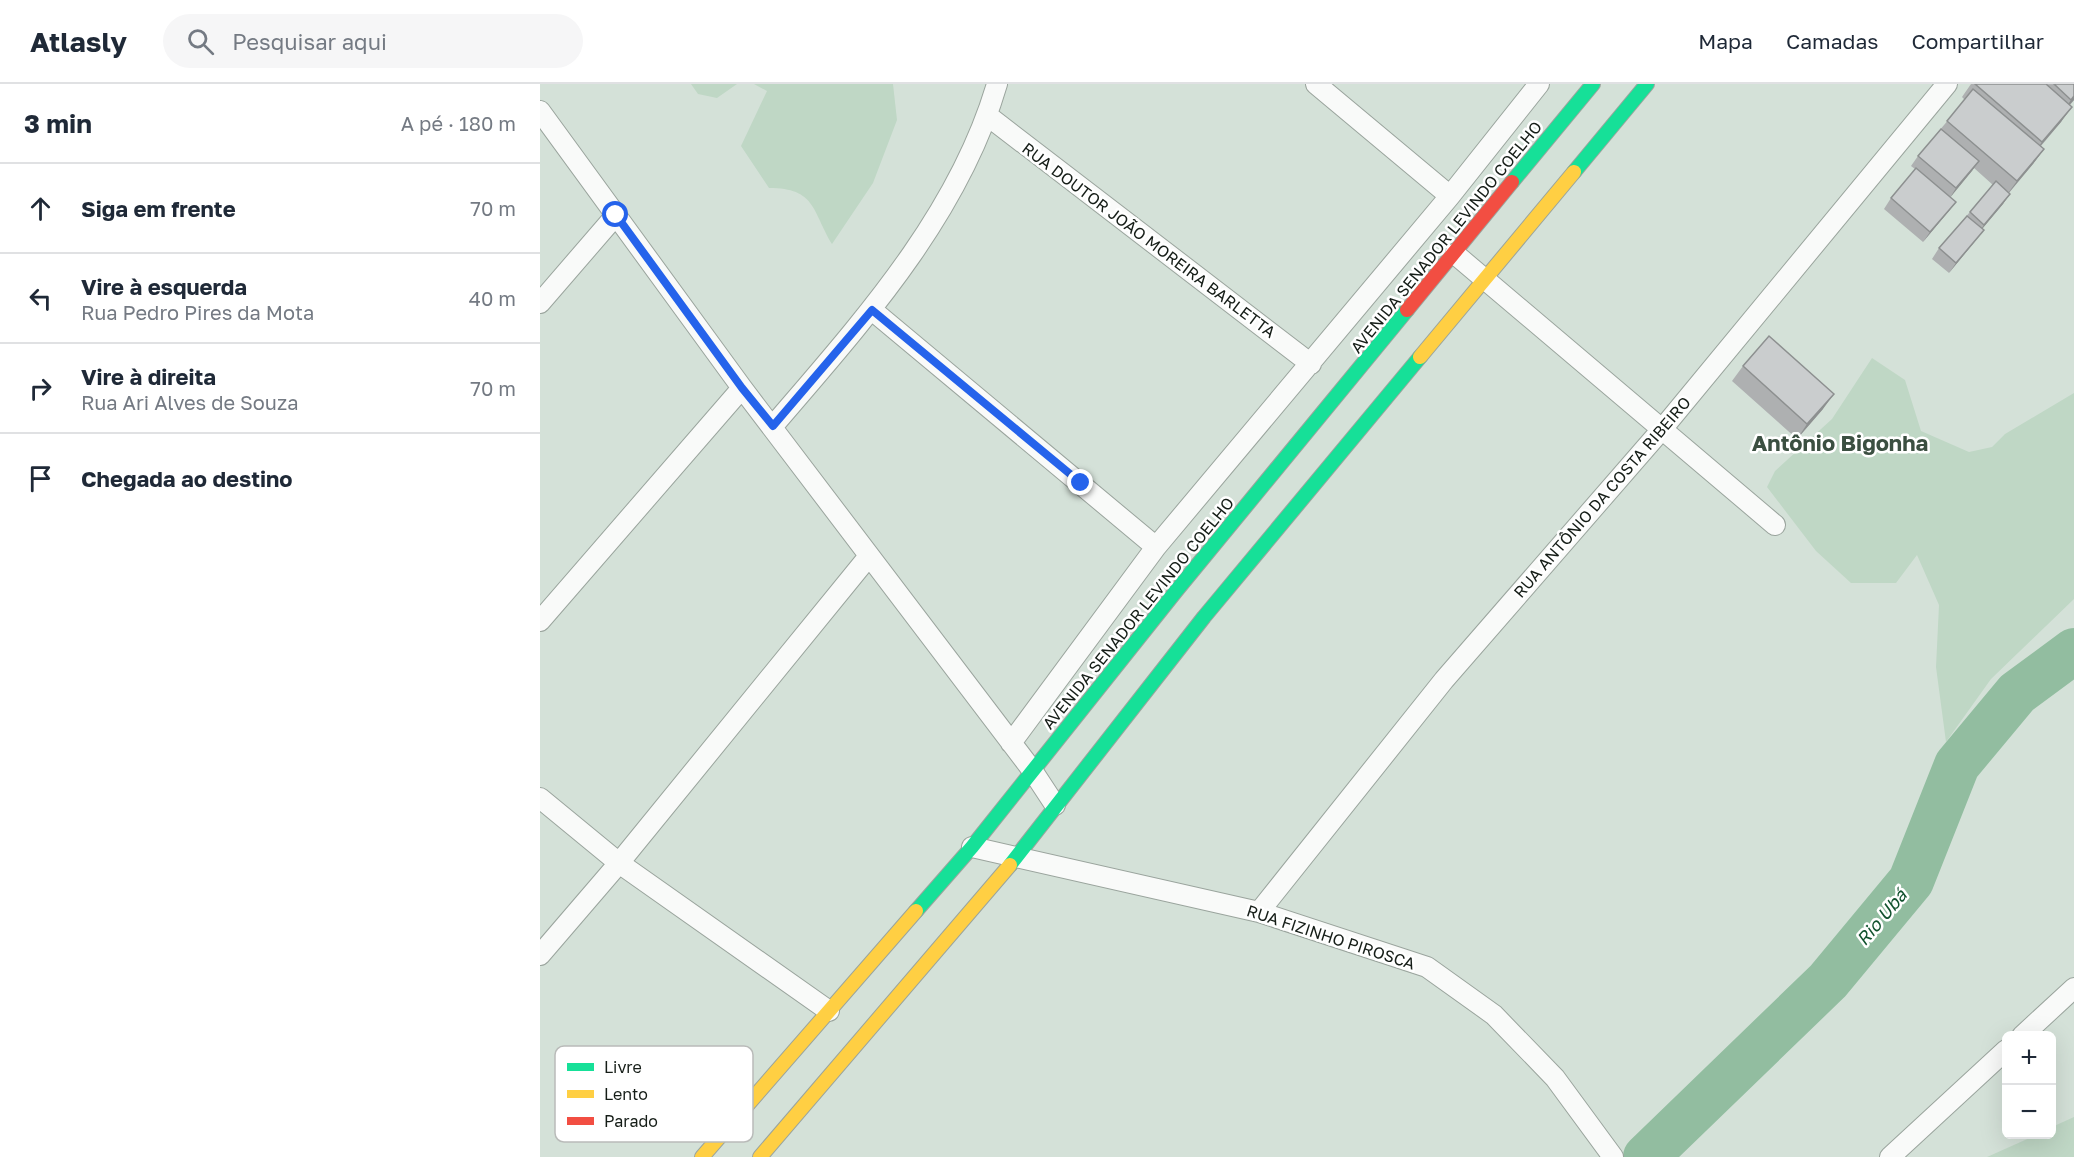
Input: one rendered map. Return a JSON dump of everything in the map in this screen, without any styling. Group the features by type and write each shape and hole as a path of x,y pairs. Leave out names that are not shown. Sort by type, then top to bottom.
{"street":[{"path":"773,426 872,310 958,183 987,116 997,84"},
{"path":"1316,84 1450,196"},
{"path":"1011,743 1156,547 1450,196 1539,84"},
{"name":"AVENIDA SENADOR LEVINDO COELHO","path":"753,1098 972,847 1032,770 1593,84"},
{"path":"760,1157 1018,855 1204,617 1647,84"},
{"name":"RUA ANTÔNIO DA COSTA RIBEIRO","path":"1259,912 1444,680 1663,428 1947,84"},
{"path":"540,111 742,388 1032,770 1055,805"},
{"name":"RUA DOUTOR JOÃO MOREIRA BARLETTA","path":"987,116 1311,364"},
{"path":"540,303 616,215"},
{"path":"1455,254 1775,525"},
{"path":"872,310 1156,547"},
{"path":"540,621 742,388"},
{"path":"540,955 619,863 869,556"},
{"path":"540,798 619,863 829,1011"},
{"name":"RUA FIZINHO PIROSCA","path":"972,847 1018,855 1259,912 1427,967 1494,1015 1556,1078 1611,1153"},
{"path":"2026,1031 2074,988"},
{"path":"1890,1157 2002,1055"},
{"name":"AVENIDA SENADOR LEVINDO COELHO","path":"702,1157 715,1142"}],"green space":[{"path":"691,84 737,84 717,98 698,94"},
{"path":"754,84 893,84 897,120 873,183 832,244 811,204 796,192 769,188 741,146 767,91"},
{"path":"1872,358 1905,380 1921,431 1969,452 1992,447 2005,434 2074,393 2074,599 1991,679 1946,742 1936,667 1939,605 1917,555 1896,583 1851,583 1816,551 1767,487 1775,471 1832,419"},
{"path":"2074,1117 2074,1157 1987,1157 2027,1139 2056,1139 2056,1125"}],"building":[{"path":"1975,84 2046,84 2072,107 2042,142"},
{"path":"2054,84 2074,84 2074,96 2071,100"},
{"path":"1973,89 2044,149 2017,181 1947,121"},
{"path":"1941,129 1979,161 1956,188 1918,156"},
{"path":"1916,168 1956,202 1930,232 1891,198"},
{"path":"1996,181 2010,194 1984,225 1970,212"},
{"path":"1967,216 1984,230 1956,263 1939,248"},
{"path":"1769,336 1834,394 1807,424 1743,366"}],"waterway":[{"name":"Rio Ubá","path":"1646,1157 1828,981 1911,881 1957,765 2017,693 2074,651"}],"traffic: fast":[{"path":"1512,182 1593,84"},
{"path":"1574,172 1647,84"},
{"path":"916,911 972,847 1176,591 1407,310"},
{"path":"1010,865 1204,617 1420,357"}],"traffic: slow":[{"path":"1420,357 1574,172"},
{"path":"760,1157 1010,865"},
{"path":"753,1098 916,911"},
{"path":"702,1157 715,1142"}],"traffic: jam":[{"path":"1407,310 1512,182"}],"district":[{"name":"Antônio Bigonha","path":"1840,442"}],"route":[{"path":"616,215 742,388 773,426 872,310 1081,483"}]}
